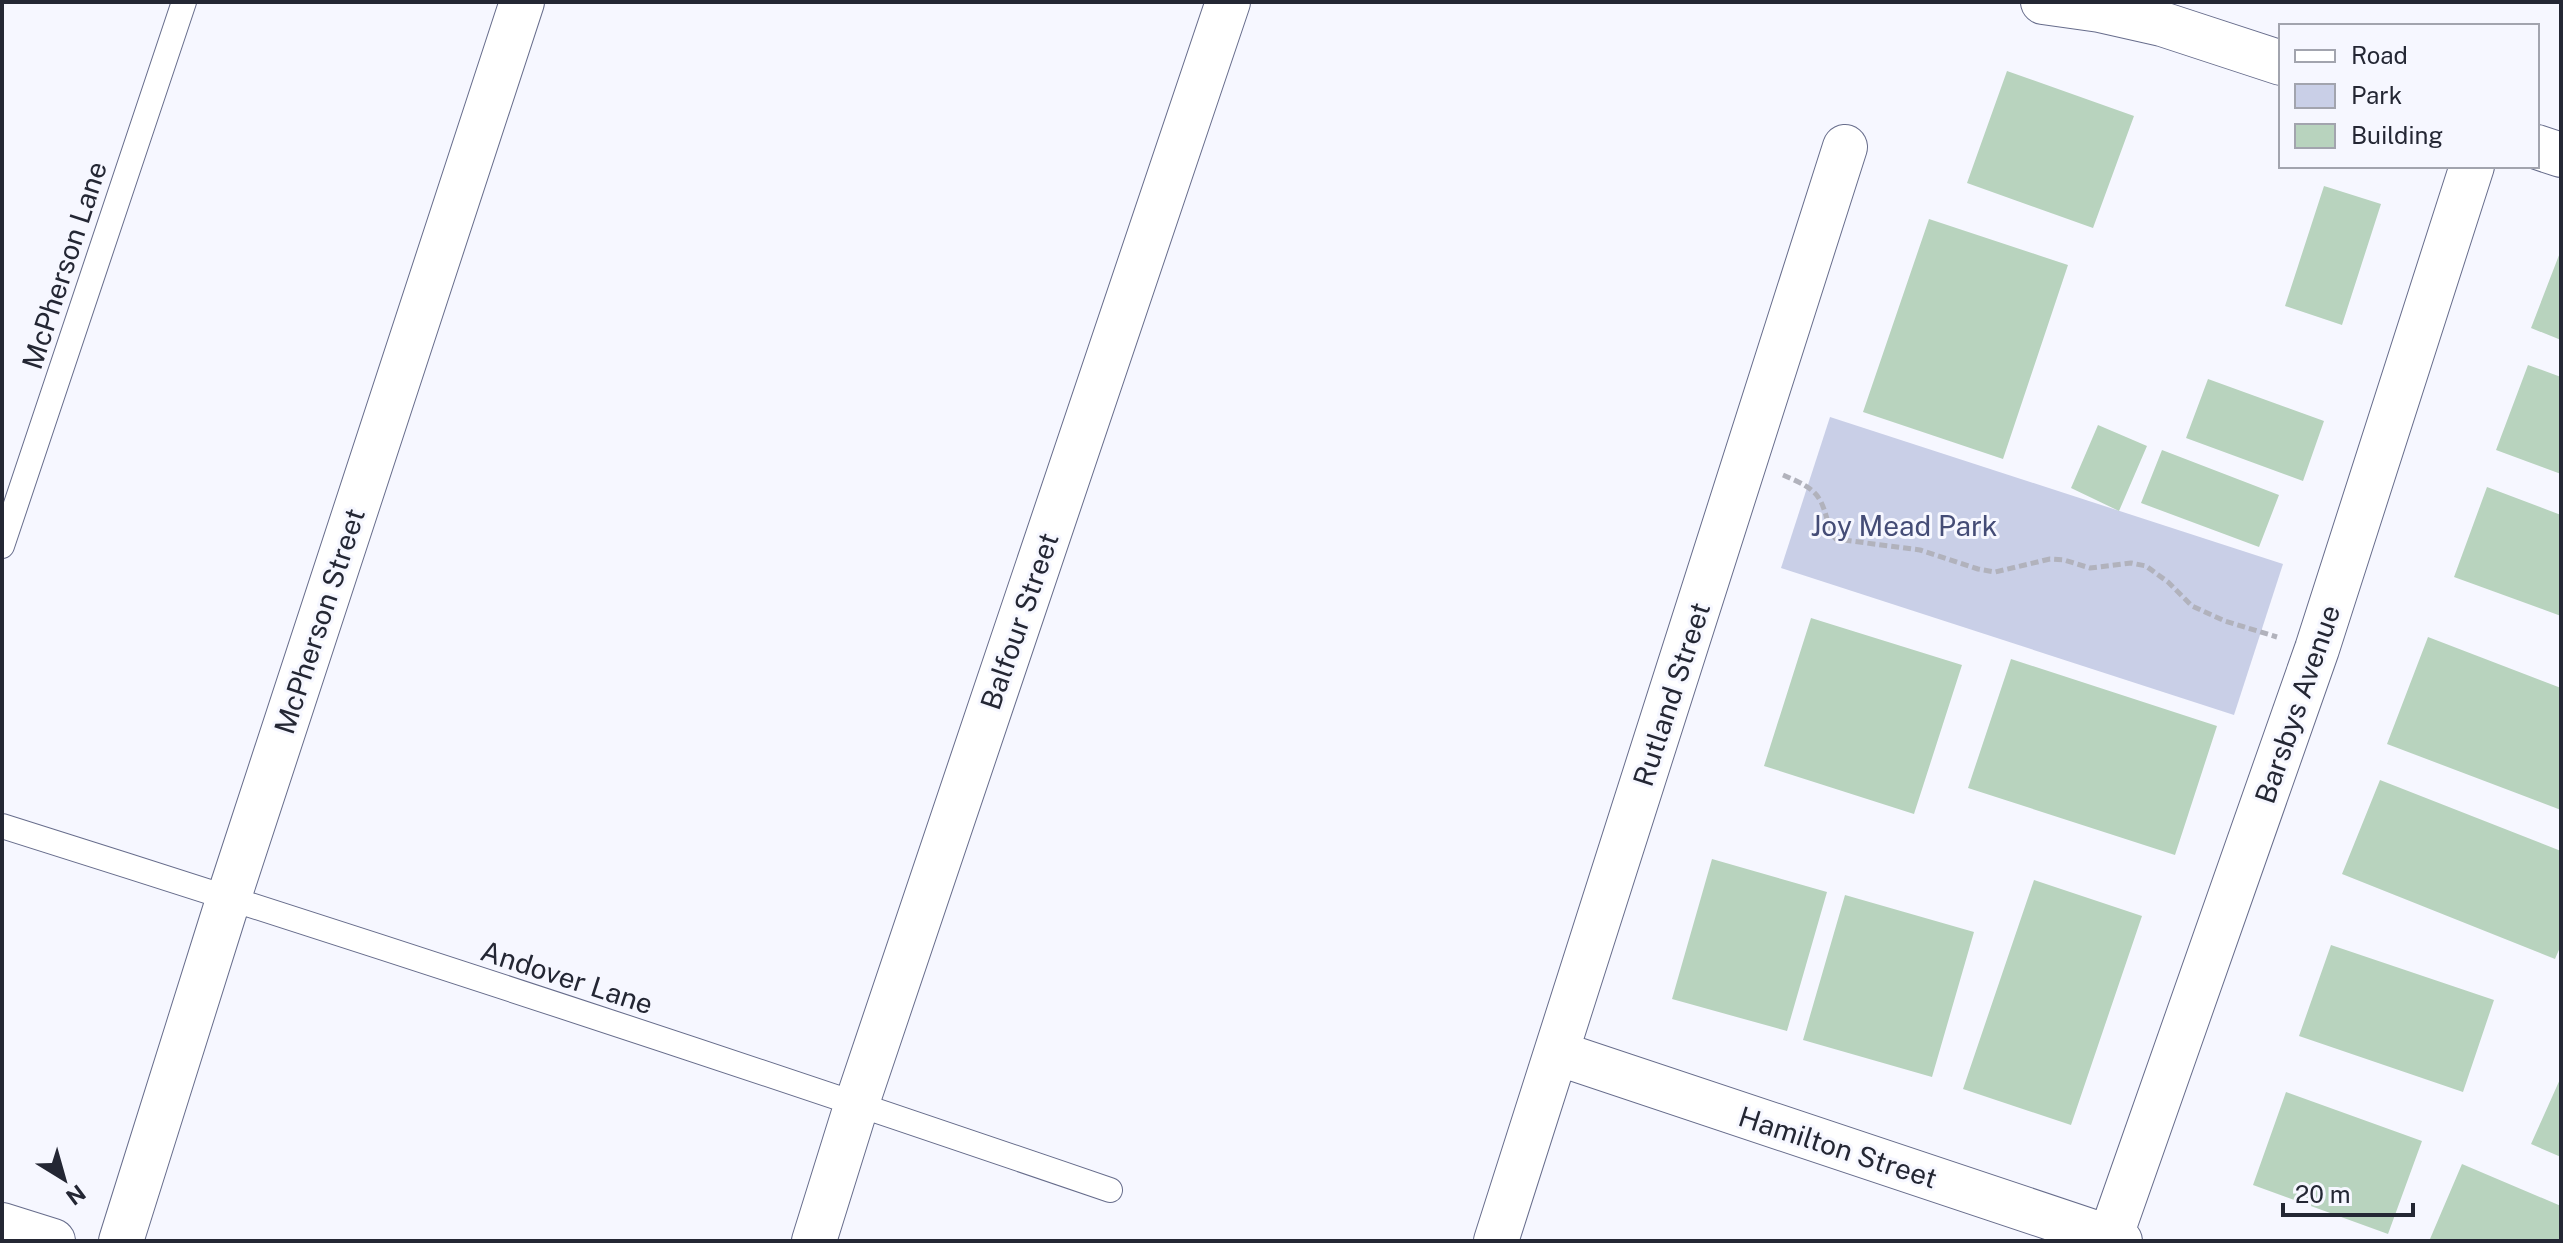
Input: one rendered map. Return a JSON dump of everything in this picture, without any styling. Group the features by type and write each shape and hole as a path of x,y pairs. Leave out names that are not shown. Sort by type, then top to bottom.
{"street":[{"name":"McPherson Street","path":"121,1241 229,897 522,2"},
{"name":"Balfour Street","path":"814,1241 857,1103 1228,2"},
{"path":"2043,2 2100,10 2162,24 2279,62"},
{"name":"Rutland Street","path":"1496,1241 1845,147"},
{"path":"2539,148 2561,155"},
{"name":"Barsbys Avenue","path":"2115,1239 2317,649 2471,168"},
{"name":"Hamilton Street","path":"1557,1053 2115,1239"},
{"path":"2,1225 53,1241"}],"lane":[{"name":"McPherson Lane","path":"2,546 184,2"},
{"name":"Andover Lane","path":"2,826 229,897 857,1103 1110,1190"}],"path":[{"path":"1746,458 1809,487 1820,497 1831,534 1836,539 1920,550 1995,572 2050,559 2090,568 2131,563 2146,566 2192,606 2209,615 2317,649"}],"green space":[{"name":"Joy Mead Park","path":"1830,417 2283,564 2234,715 1781,568"}],"building":[{"path":"2007,71 2134,116 2093,228 1967,183"},
{"path":"2324,186 2381,204 2342,325 2285,306"},
{"path":"1929,219 2068,265 2003,459 1863,412"},
{"path":"2561,250 2561,340 2531,328"},
{"path":"2528,365 2561,377 2561,474 2496,450"},
{"path":"2208,379 2324,421 2303,481 2186,438"},
{"path":"2098,425 2147,446 2119,511 2071,488"},
{"path":"2162,450 2279,495 2259,547 2141,503"},
{"path":"2487,487 2561,515 2561,616 2454,577"},
{"path":"1811,618 1962,665 1914,814 1764,766"},
{"path":"2428,637 2561,688 2561,810 2387,744"},
{"path":"2011,659 2217,726 2175,855 1968,788"},
{"path":"2380,780 2561,851 2561,945 2555,959 2342,874"},
{"path":"1712,859 1827,892 1787,1031 1672,999"},
{"path":"2034,880 2142,916 2071,1125 1963,1089"},
{"path":"1845,895 1974,932 1932,1077 1803,1040"},
{"path":"2331,945 2494,1000 2463,1092 2299,1036"},
{"path":"2561,1077 2561,1157 2531,1144"},
{"path":"2286,1092 2422,1141 2388,1234 2253,1185"},
{"path":"2462,1164 2561,1206 2561,1241 2430,1239"}]}
